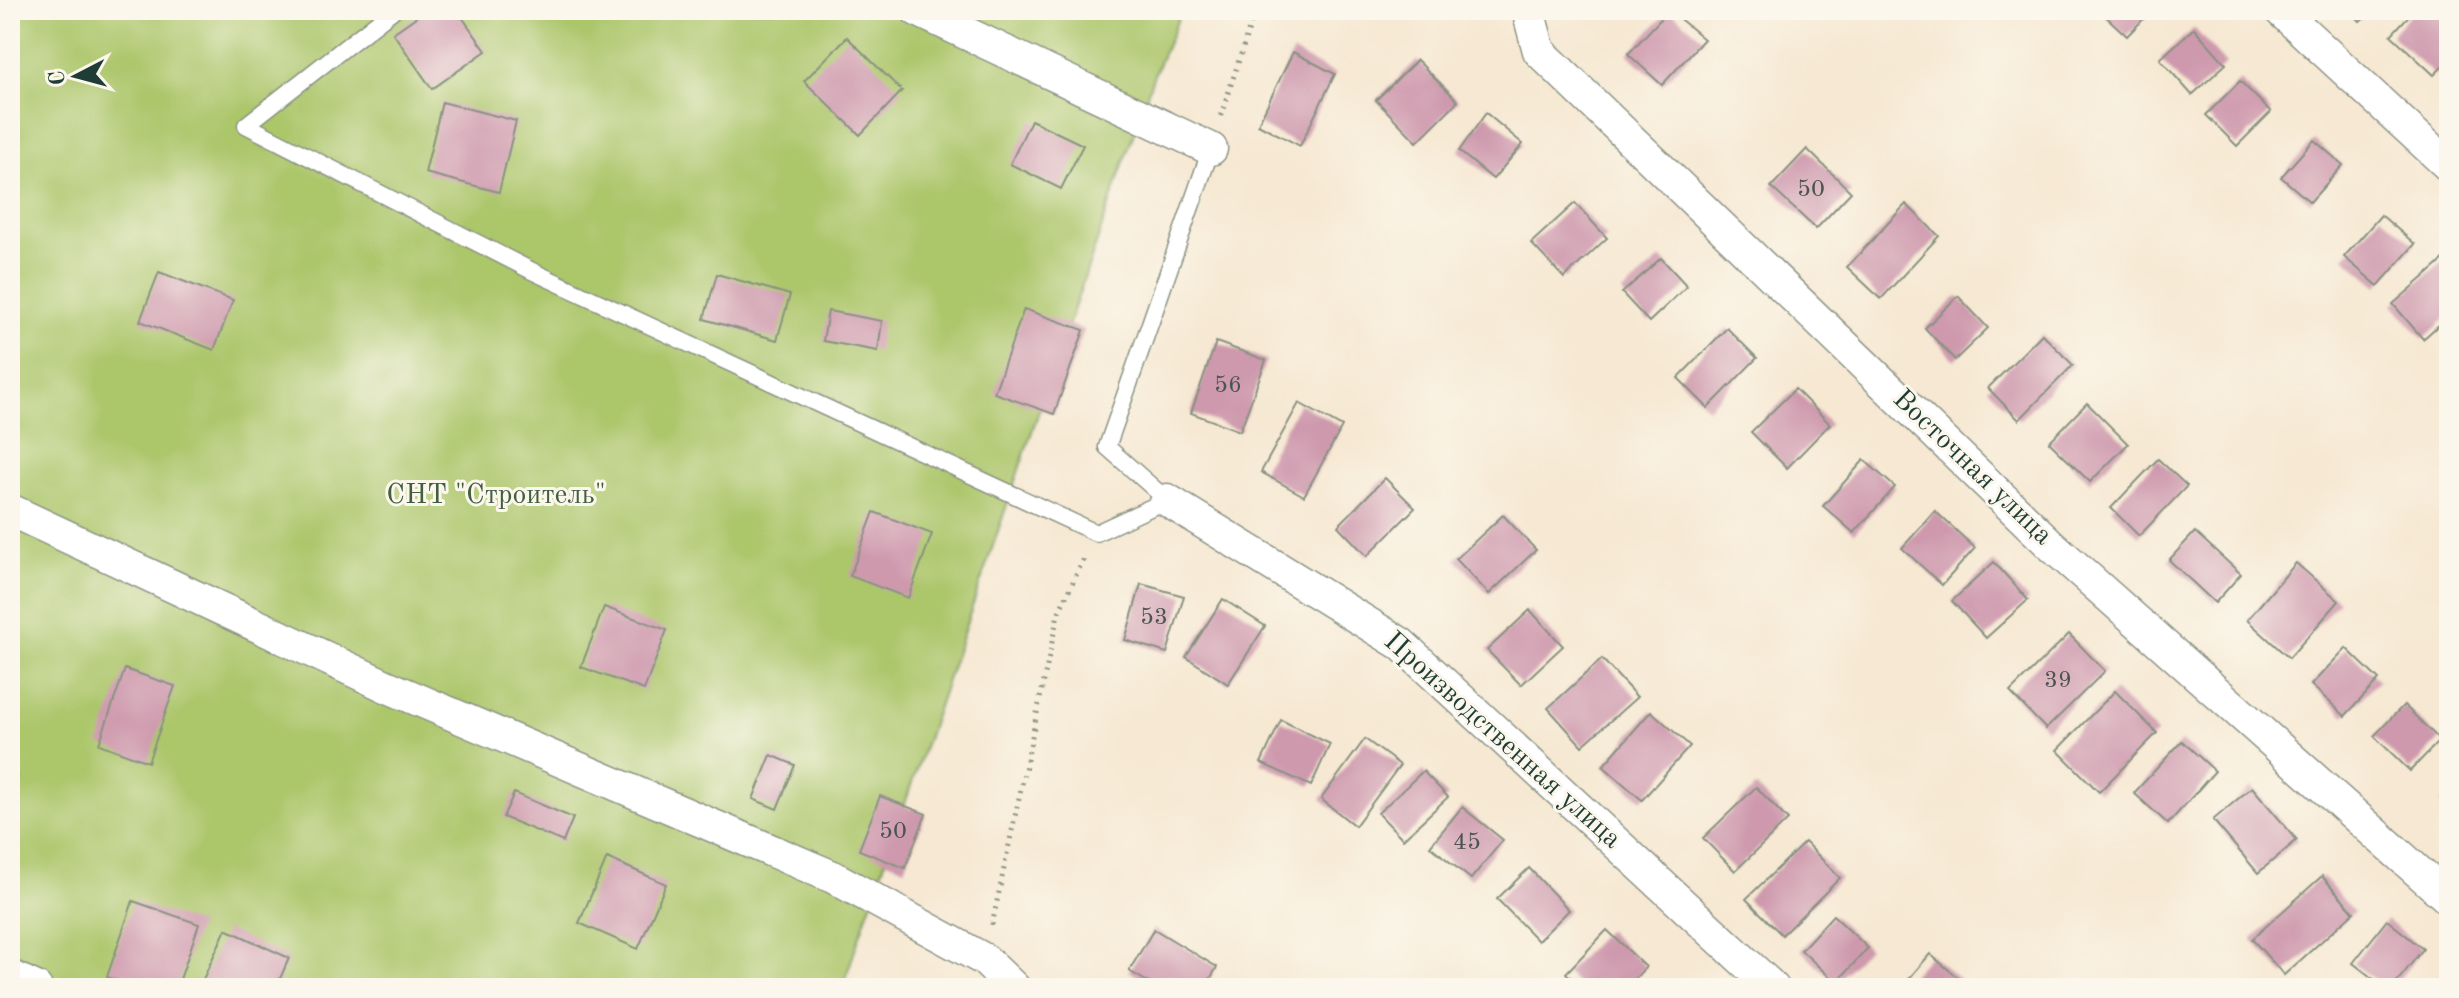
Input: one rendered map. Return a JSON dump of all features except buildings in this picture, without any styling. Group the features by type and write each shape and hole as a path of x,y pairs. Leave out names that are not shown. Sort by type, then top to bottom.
{"street":[{"path":"917,10 1211,149"},
{"name":"Восточная улица","path":"1528,10 1539,51 1550,62 2050,544 2449,899"},
{"path":"2280,10 2449,166"},
{"name":"Производственная улица","path":"1167,500 1401,644 1773,988"},
{"path":"10,510 386,686 833,877 985,974 1014,988"},
{"path":"10,976 36,988"}],"lane":[{"path":"393,10 246,125 534,272 1096,533 1167,500 1107,447 1211,149"}],"path":[{"path":"1211,149 1255,10"},
{"path":"985,974 1058,614 1096,533"}],"green space":[{"name":"СНТ \"Строитель\"","path":"10,10 1182,10 1153,77 842,988 10,988"}]}
